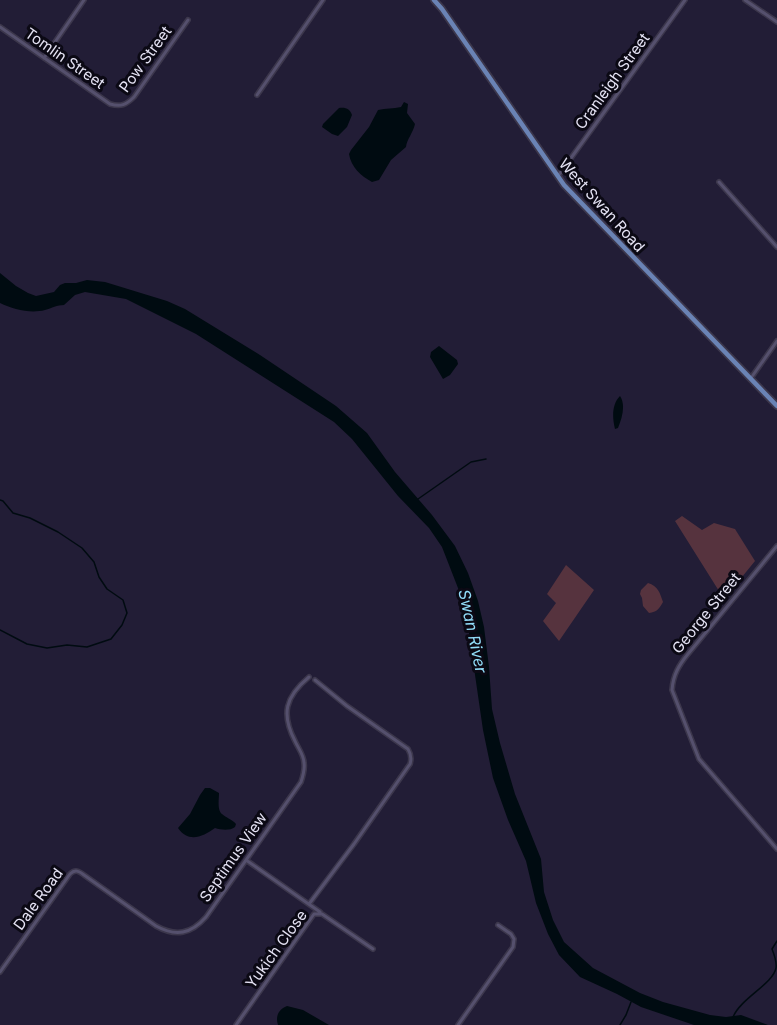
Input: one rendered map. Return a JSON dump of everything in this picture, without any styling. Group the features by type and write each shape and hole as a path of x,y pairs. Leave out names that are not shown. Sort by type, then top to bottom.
{"main road":[{"name":"West Swan Road","path":"434,0 557,176 777,406"}],"street":[{"path":"44,58 84,0"},
{"path":"257,95 322,0"},
{"name":"Cranleigh Street","path":"557,176 685,0"},
{"path":"745,0 777,22"},
{"name":"Pow Street","path":"117,106 127,104 134,97 189,20"},
{"name":"Tomlin Street","path":"0,27 110,104 117,106"},
{"path":"719,182 777,247"},
{"path":"751,378 777,341"},
{"name":"George Street","path":"777,546 677,669 672,690 699,759 777,849"},
{"name":"Septimus View","path":"76,871 156,926 171,932 181,932 198,925 206,917 301,782 305,765 289,730 286,714 294,694 303,681 309,677"},
{"path":"309,904 354,844 410,764 411,759 408,748 346,706 315,680"},
{"path":"246,860 322,914"},
{"name":"Dale Road","path":"0,972 70,874 76,871"},
{"name":"Yukich Close","path":"236,1025 315,914 322,914 373,949"},
{"path":"458,1025 513,947 514,939 511,934 498,925"}],"shaded area":[{"path":"682,516 702,530 714,523 735,529 755,561 724,599 675,521"},
{"path":"566,565 594,590 559,641 543,621 556,603 547,594"},
{"path":"648,583 660,593 663,602 658,610 649,613 643,606 640,594"}],"water":[{"path":"404,102 408,104 407,113 415,124 413,130 406,147 391,160 379,180 372,182 357,171 349,154 369,127 378,110 401,107"},
{"path":"339,108 347,109 352,115 347,127 338,136 322,127"},
{"name":"Swan River","path":"0,273 16,286 36,296 54,292 65,283 87,280 105,282 167,301 185,309 260,355 336,406 367,433 395,472 455,546 468,573 484,627 492,709 500,743 515,794 541,859 544,892 553,920 564,942 593,968 640,993 710,1015 726,1017 741,1015 768,1025 694,1025 641,1007 580,977 559,955 536,903 526,861 493,778 483,730 465,606 442,547 429,528 398,496 352,439 334,422 196,334 126,299 85,292 75,295 64,305 39,311 22,310 0,303"},
{"path":"439,346 457,360 458,364 450,375 443,379 430,357 431,352"},
{"path":"620,396 623,412 618,428 615,429 613,411"},
{"path":"205,788 219,793 219,810 236,824 235,827 225,830 215,828 196,837 186,836 178,828 190,814"},
{"path":"287,1006 303,1010 329,1025 278,1025 278,1013"}],"waterway":[{"path":"418,499 471,462 486,459"},
{"path":"0,500 13,513 30,518 58,532 82,548 94,562 99,577 107,589 123,600 127,613 122,625 111,639 87,647 67,645 47,648 27,644 0,630"},
{"path":"733,1017 737,1010 774,974 776,963 772,949 777,941"},
{"path":"620,1025 631,1002"}]}
